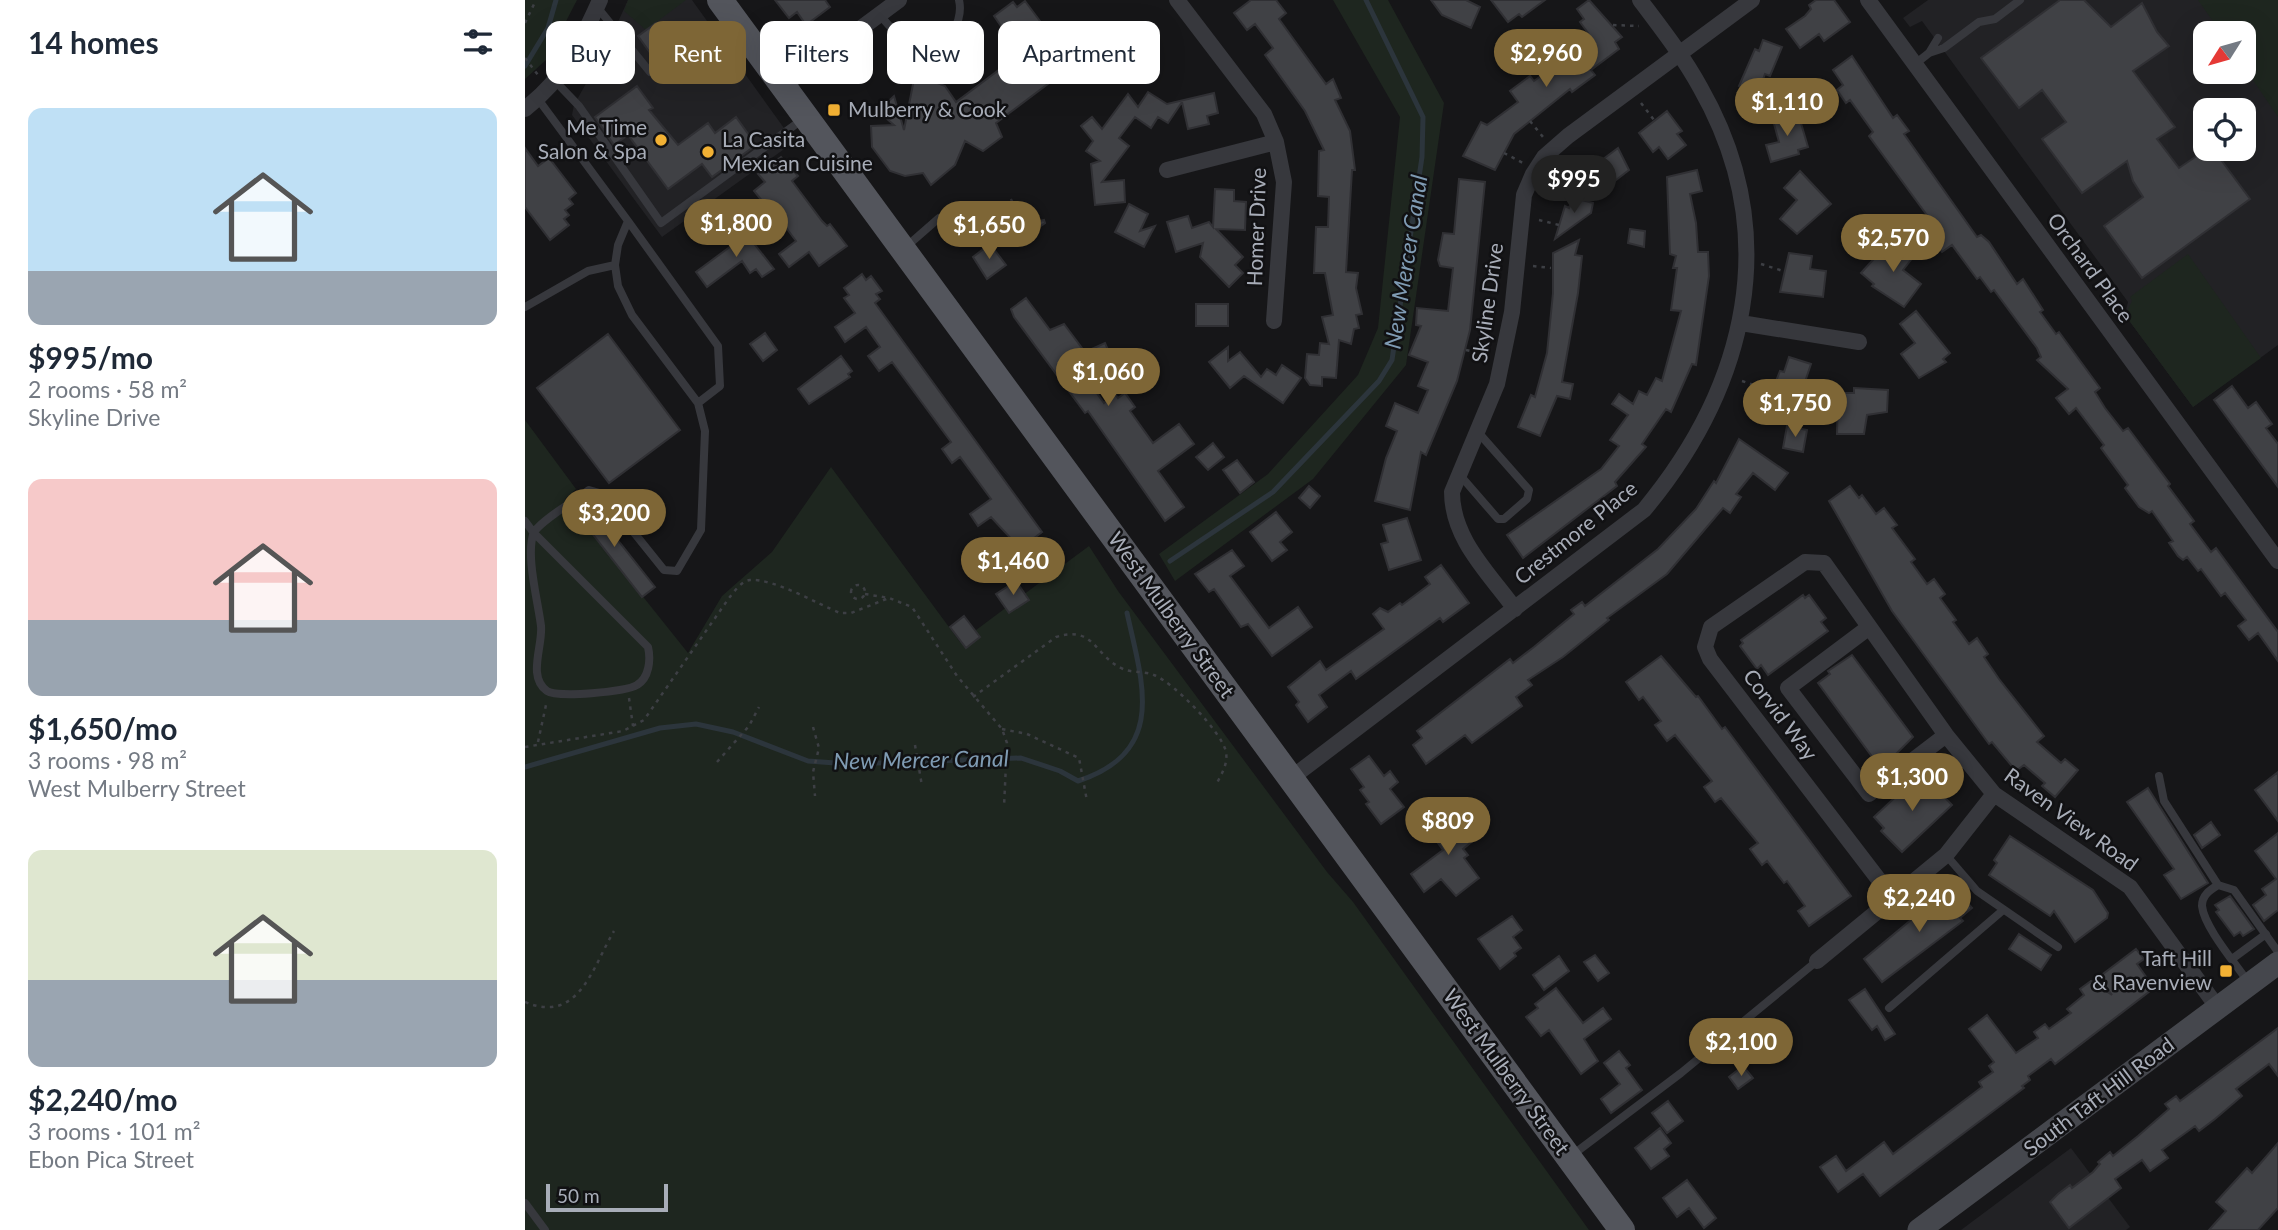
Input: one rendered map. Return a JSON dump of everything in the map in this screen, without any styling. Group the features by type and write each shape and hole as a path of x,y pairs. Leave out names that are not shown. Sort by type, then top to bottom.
{"main road":[{"name":"West Mulberry Street","path":"720,0 1622,1230"},
{"name":"South Taft Hill Road","path":"1919,1230 2278,963"}],"street":[{"path":"783,86 899,0"},
{"name":"Homer Drive","path":"1177,0 1263,114 1276,142 1284,182 1274,321"},
{"name":"Crestmore Place","path":"1290,779 1630,522 1671,476 1695,440 1718,391 1741,323 1748,263 1738,187 1714,117 1679,54 1640,0"},
{"name":"Skyline Drive","path":"1515,609 1473,554 1458,528 1452,492 1497,384 1512,312 1520,220 1532,174 1546,155 1568,136 1752,0"},
{"name":"Orchard Place","path":"1868,0 2278,561"},
{"path":"591,21 599,4"},
{"path":"531,104 554,84"},
{"path":"1167,170 1276,142"},
{"path":"1741,323 1859,342"},
{"name":"Raven View Road","path":"1710,659 1705,647 1711,626 1805,562 1824,563 1946,735 1994,794 2130,887 2218,1008"},
{"path":"1868,628 1788,688 1869,794 1946,735"},
{"name":"Corvid Way","path":"1710,659 1892,897"},
{"path":"1817,961 1946,855 1994,794"}],"lane":[{"path":"879,15 898,36 914,45 927,47 943,42 953,32 961,12 959,0"},
{"path":"1915,64 1929,53 1944,48 1979,22 1995,19 2020,0"},
{"path":"599,4 649,71"},
{"path":"1929,53 1938,38"},
{"path":"558,84 579,106 661,223 806,117"},
{"path":"531,104 628,221 718,346 720,386 698,403"},
{"path":"903,249 939,218"},
{"path":"525,522 533,532 648,647 651,658 644,678 628,690 555,695 546,691 538,678 541,624 529,572 528,553 533,532 589,490 603,494 664,570 677,570 701,530 705,431 698,403 632,315 618,286 615,265 618,244 628,221"},
{"path":"525,307 588,271 615,265"},
{"path":"1459,474 1498,519 1504,519 1528,499 1529,490 1477,431"},
{"path":"2159,776 2164,801 2218,885 2234,890 2278,951"},
{"path":"1946,855 1977,891 2002,911 2058,947"},
{"path":"2218,885 2207,892 2202,904 2207,920 2250,984"},
{"path":"1889,1008 2002,911"},
{"path":"2232,959 2266,934"},
{"path":"1568,1157 1681,1073 1817,961"},
{"path":"525,1203 545,1230"}],"path":[{"path":"525,23 537,0"},
{"path":"1613,25 1639,26"},
{"path":"525,58 538,76"},
{"path":"1641,103 1654,120"},
{"path":"1531,121 1543,137"},
{"path":"1504,153 1523,163"},
{"path":"1535,219 1559,225"},
{"path":"1761,264 1783,271"},
{"path":"1530,266 1551,268"},
{"path":"1466,350 1487,355"},
{"path":"1742,381 1768,390"},
{"path":"525,747 623,731 650,715 729,598 745,582 751,580 778,587 840,613 851,613 889,598"},
{"path":"861,586 865,594 860,599 855,598 852,589 861,586"},
{"path":"865,594 905,603 919,614 973,697 1002,729 1007,743 1004,807"},
{"path":"973,697 1056,637 1070,633 1084,635 1107,659 1125,670 1153,674 1183,696 1226,751 1226,765 1217,783"},
{"path":"628,690 633,726"},
{"path":"537,743 546,713 546,691"},
{"path":"717,762 749,726 759,707"},
{"path":"813,727 819,748 813,772 815,796"},
{"path":"1002,729 1060,747 1079,758 1087,801"},
{"path":"915,745 922,786"},
{"path":"525,1002 555,1006 571,1000 587,984 598,957 614,931"}],"shaded area":[{"path":"525,0 577,0 566,21 546,21 546,60 525,79"},
{"path":"628,0 692,0 707,21 649,21 649,84 746,84 746,75 794,142 662,237 572,115 574,105 586,84 635,84 635,21 618,21"},
{"path":"628,0 686,0 658,21 649,21 649,28 646,30 624,11"},
{"path":"1333,0 1388,0 1444,103 1406,365 1313,479 1175,581 1159,554 1268,474 1358,375 1378,328 1400,117"},
{"path":"1928,0 2278,0 2278,345 2193,407 2125,315 2128,302 1922,21 1910,27 1903,18"},
{"path":"2198,0 2278,0 2278,117 2256,84 2256,21 2213,21"},
{"path":"2188,254 2261,358 2193,407 2125,315 2132,301 2130,297"},
{"path":"525,420 576,489 565,499 688,653 722,596 772,552 831,467 960,642 1089,546 1118,591 1327,872 1353,902 1589,1230 525,1230"},
{"path":"2071,1148 2130,1227 2126,1230 1961,1230"}],"building":[{"path":"775,0 825,0 830,7 811,21 803,21 797,12 789,18"},
{"path":"1251,0 1276,0 1286,13 1279,19 1326,84 1333,79 1341,98 1335,100 1350,131 1355,170 1352,170 1346,272 1358,273 1356,288 1362,314 1356,315 1359,328 1354,329 1351,344 1339,340 1336,378 1322,377 1322,386 1310,385 1305,378 1307,354 1319,355 1320,343 1329,344 1322,317 1333,315 1325,273 1314,273 1316,227 1328,227 1329,197 1318,196 1319,151 1324,150 1305,111 1265,55 1273,48 1255,24 1247,30 1234,13"},
{"path":"1431,0 1466,0 1480,7 1471,28 1442,15"},
{"path":"1491,0 1545,0 1522,17 1519,14 1508,22"},
{"path":"1589,0 1622,37 1615,42 1619,49 1591,70 1595,75 1572,92 1570,89 1514,134 1495,170 1463,156 1481,122 1487,125 1518,102 1510,91 1530,76 1534,81 1587,42 1584,36 1588,33 1580,22 1584,19 1577,9"},
{"path":"1816,0 1834,0 1850,22 1824,41 1819,34 1800,48 1786,29 1805,16 1811,9 1809,5"},
{"path":"2060,0 2084,0 2111,27 2142,3 2157,32 2169,46 2133,71 2175,127 2157,139 2179,168 2193,158 2193,161 2222,161 2250,199 2142,278 2104,226 2143,197 2133,181 2127,161 2082,193 2042,139 2066,122 2042,90 2019,108 1981,58"},
{"path":"1025,1 1040,21 998,22 994,16 1013,2 1017,7"},
{"path":"649,28 649,51 638,36"},
{"path":"1763,40 1782,47 1770,76 1765,74 1758,93 1739,86 1755,49 1759,51"},
{"path":"1852,56 1893,118 1897,115 1909,131 1904,134 1977,237 1981,235 1989,242 2017,284 2023,279 2043,310 2040,312 2056,334 2059,332 2100,388 2095,392 2105,408 2123,431 2128,428 2194,521 2190,524 2211,552 2216,548 2278,632 2278,661 2258,633 2249,640 2238,626 2246,620 2225,593 2221,596 2201,569 2198,571 2187,557 2183,560 2178,556 2169,543 2173,541 2152,511 2149,513 2139,507 2125,488 2128,485 2101,448 2104,445 2076,408 2069,414 2056,398 2068,389 2037,360 2041,357 2037,348 1994,290 1991,292 1980,277 1977,279 1952,245 1942,252 1932,239 1940,233 1869,136 1873,132 1850,100 1846,103 1837,90 1843,85 1833,70"},
{"path":"998,70 998,84 1048,84 996,123 1002,137 983,151 965,141 955,165 931,185 923,173 905,176 890,171 872,147 871,126 894,125 878,111 894,96 904,130 913,84 945,86 956,102 980,84 984,84 984,81"},
{"path":"637,86 653,108 649,110 678,145 708,123 715,133 736,117 756,145 712,177 702,164 668,189 628,135 614,145 595,117"},
{"path":"1148,92 1167,104 1214,93 1218,113 1207,116 1209,124 1188,129 1182,102 1168,123 1158,117 1151,128 1135,117 1119,138 1129,146 1102,182 1124,180 1125,202 1095,205 1091,164 1100,161 1086,151 1093,141 1081,126 1092,117 1102,129 1128,94 1138,107"},
{"path":"1667,111 1682,131 1677,134 1686,145 1668,159 1659,147 1653,152 1639,133"},
{"path":"1798,113 1808,147 1798,150 1799,154 1771,162 1766,145 1779,142 1773,120"},
{"path":"525,148 538,166 549,158 576,193 569,199 573,204 565,210 569,215 564,219 569,225 550,240 525,207"},
{"path":"1618,148 1629,170 1607,187 1601,178 1598,187 1586,172"},
{"path":"781,157 798,176 792,181 822,221 827,226 830,224 847,246 819,266 809,252 789,267 779,254 796,241 766,201 763,202 754,191 765,182 758,174"},
{"path":"1697,170 1702,191 1690,194 1698,252 1708,252 1709,276 1696,365 1692,364 1671,412 1666,409 1642,444 1646,447 1615,482 1617,486 1523,558 1507,535 1601,469 1619,446 1610,440 1628,415 1612,404 1619,394 1633,404 1639,391 1647,395 1656,378 1662,381 1681,311 1671,310 1677,268 1673,268 1676,256 1670,254 1667,177"},
{"path":"1800,171 1831,204 1797,234 1780,219 1797,200 1784,188"},
{"path":"1459,179 1485,182 1470,330 1457,381 1426,455 1421,452 1410,510 1375,501 1386,458 1397,431 1386,426 1395,403 1418,413 1428,390 1418,386 1428,362 1409,355 1421,326 1416,325 1417,308 1448,311 1453,268 1440,266 1438,260 1443,233 1454,234"},
{"path":"1215,189 1234,190 1234,201 1246,202 1245,230 1216,229 1243,257 1235,265 1243,273 1229,287 1200,257 1203,243 1176,252 1167,222 1188,216 1192,228 1209,222 1213,227"},
{"path":"1011,199 1026,224 1044,220 1045,223 1017,242 997,246 994,231 1015,226"},
{"path":"1572,200 1593,203 1591,213 1555,239 1565,206 1569,208"},
{"path":"1129,204 1148,214 1140,231 1155,226 1144,247 1115,232"},
{"path":"741,227 774,269 762,277 756,269 750,273 742,261 707,287 696,272 731,246 726,239"},
{"path":"1630,229 1645,231 1644,247 1628,243"},
{"path":"1892,239 1914,256 1903,270 1921,284 1904,307 1872,286 1874,284 1861,273"},
{"path":"1579,240 1575,255 1582,256 1578,293 1562,382 1573,384 1570,399 1557,396 1540,436 1518,427 1531,395 1535,397 1547,353 1553,293 1553,253"},
{"path":"990,244 1006,265 987,279 973,257"},
{"path":"1789,253 1812,256 1810,269 1826,271 1823,297 1780,292"},
{"path":"862,274 866,280 871,276 882,291 876,294 880,299 875,303 1042,532 1025,545 1021,539 1015,543 991,517 978,526 970,514 991,499 960,457 952,463 942,449 951,442 892,362 879,371 868,356 880,347 866,327 845,342 835,327 855,313 844,298 849,295 844,288"},
{"path":"1026,298 1050,330 1064,324 1085,352 1105,343 1113,361 1083,374 1104,403 1115,394 1118,398 1125,393 1135,407 1130,411 1153,443 1179,424 1194,444 1158,471 1184,507 1165,521 1088,411 1085,413 1014,317 1011,309"},
{"path":"1196,304 1228,304 1228,326 1196,326"},
{"path":"1916,311 1950,353 1943,359 1946,362 1919,378 1901,354 1915,343 1900,324"},
{"path":"765,333 777,350 763,361 750,344"},
{"path":"608,334 680,430 609,483 537,388"},
{"path":"1228,347 1228,361 1240,352 1261,377 1267,369 1276,375 1282,365 1301,378 1283,403 1244,376 1230,388 1209,362"},
{"path":"841,356 852,371 848,374 850,377 809,404 798,389"},
{"path":"1789,357 1811,364 1805,382 1810,384 1798,416 1763,404 1770,384 1774,386 1780,371 1784,372"},
{"path":"2232,386 2248,408 2256,402 2272,424 2266,428 2278,444 2278,487 2214,400"},
{"path":"1854,388 1888,390 1887,412 1867,415 1864,434 1837,434 1838,393 1854,393"},
{"path":"1787,426 1807,430 1803,452 1783,448"},
{"path":"1739,439 1788,473 1775,490 1753,473 1736,494 1741,497 1730,513 1723,508 1667,574 1607,618 1609,620 1563,657 1528,680 1532,685 1516,697 1522,706 1472,743 1465,735 1426,764 1413,745 1422,738 1417,731 1510,659 1513,663 1534,647 1574,614 1571,610 1582,602 1585,606 1658,549 1696,509 1714,481 1716,483"},
{"path":"1213,443 1224,457 1208,470 1196,457"},
{"path":"1237,460 1254,482 1240,493 1223,470"},
{"path":"1309,486 1320,496 1310,508 1299,498"},
{"path":"1850,486 1859,498 1862,495 1876,514 1884,508 1897,525 1892,528 1915,559 1911,562 1927,584 1934,579 1945,594 1940,598 1956,620 1953,622 1969,644 1977,638 1988,654 1984,657 1999,679 2044,736 2037,742 2061,763 2065,759 2078,770 2055,797 2042,786 2045,783 2024,765 2016,771 1992,742 1989,744 1892,611 1829,501"},
{"path":"586,500 655,587 642,597 573,509"},
{"path":"1276,512 1292,532 1280,542 1287,550 1272,561 1250,532"},
{"path":"1407,518 1421,560 1389,570 1381,544 1388,542 1383,525"},
{"path":"1232,550 1244,566 1230,576 1269,628 1298,607 1312,627 1272,656 1248,624 1241,627 1214,589 1209,592 1195,574"},
{"path":"1441,565 1469,603 1443,622 1440,618 1356,679 1351,671 1319,695 1327,707 1308,722 1296,705 1299,702 1288,687 1320,661 1326,670 1384,629 1373,614 1380,608 1388,612 1400,603 1402,605 1430,584 1425,577"},
{"path":"1016,581 1029,600 1009,613 996,594"},
{"path":"1803,595 1805,598 1809,595 1826,618 1821,622 1828,631 1768,675 1761,665 1757,669 1740,646 1743,643 1741,640"},
{"path":"964,616 980,637 966,648 950,627"},
{"path":"1852,655 1913,737 1894,756 1882,757 1876,762 1818,683 1830,674 1828,671"},
{"path":"1661,656 1696,697 1698,696 1722,729 1725,727 1851,896 1809,926 1798,911 1805,906 1787,881 1784,883 1767,861 1762,865 1750,849 1758,843 1721,798 1715,802 1704,787 1712,781 1675,735 1667,741 1655,725 1661,721 1643,697 1639,700 1626,682"},
{"path":"1369,756 1384,776 1390,771 1398,782 1390,789 1404,807 1381,824 1366,804 1369,802 1360,790 1364,787 1351,769"},
{"path":"2278,772 2278,821 2255,790"},
{"path":"1918,776 1928,786 1931,783 1952,805 1902,852 1881,831 1884,828 1874,817"},
{"path":"2148,788 2208,883 2181,899 2164,875 2174,869 2127,802"},
{"path":"1451,810 1474,840 1463,849 1468,855 1464,858 1479,878 1456,896 1441,879 1424,892 1411,874 1443,850 1427,828"},
{"path":"2211,822 2220,835 2202,848 2194,835"},
{"path":"2278,833 2278,910 2264,921 2253,905 2266,895 2262,889 2276,879 2255,851"},
{"path":"2010,836 2093,890 2108,913 2107,918 2075,942 2054,911 2050,916 1989,875 1997,863 1994,860"},
{"path":"1952,886 1972,908 1960,918 1963,921 1882,982 1864,959"},
{"path":"2230,896 2254,929 2243,936 2240,932 2234,936 2216,912 2219,910 2215,905"},
{"path":"1512,916 1522,930 1513,937 1521,948 1514,953 1516,956 1500,969 1478,939"},
{"path":"2019,934 2051,955 2041,970 2009,949"},
{"path":"2136,949 2144,959 2137,964 2154,988 2055,1064 2051,1059 2028,1076 2030,1080 2022,1086 2024,1088 1880,1196 1863,1174 1838,1192 1820,1167 1836,1156 1846,1171 1884,1142 1893,1154 1982,1087 1979,1082 1993,1072 1989,1066 1994,1062 1969,1029 1987,1015 2016,1053 2038,1038 2034,1032 2045,1024 2049,1029 2071,1013 2067,1009 2084,995 2080,989 2091,981 2112,995 2099,977"},
{"path":"1595,955 1609,973 1598,981 1584,962"},
{"path":"1559,956 1569,971 1544,990 1533,975"},
{"path":"1556,988 1583,1023 1603,1008 1611,1019 1584,1039 1598,1061 1581,1074 1549,1030 1541,1036 1526,1017 1538,1008 1535,1004"},
{"path":"1865,989 1895,1034 1885,1040 1877,1026 1872,1030 1849,1000"},
{"path":"2278,1028 2278,1076 2269,1064 2236,1089 2242,1096 2215,1119 2199,1131 2195,1126 2162,1150 2168,1158 2150,1171 2142,1160 2115,1179 2121,1188 2069,1228 2050,1202 2058,1194 2070,1185 2072,1188 2093,1172 2100,1164 2098,1162 2110,1152 2113,1156 2138,1136 2169,1109 2165,1104 2176,1096 2180,1101"},
{"path":"1619,1051 1630,1065 1626,1068 1642,1090 1611,1113 1601,1099 1620,1084 1604,1063"},
{"path":"1743,1066 1753,1078 1738,1089 1729,1077"},
{"path":"1668,1101 1683,1121 1667,1133 1652,1113"},
{"path":"1660,1128 1671,1143 1664,1149 1669,1156 1651,1169 1635,1148"},
{"path":"2278,1143 2278,1208 2258,1230 2209,1230 2226,1211 2216,1202 2247,1168 2252,1173"},
{"path":"1687,1180 1716,1218 1704,1228 1689,1208 1677,1217 1663,1198"}],"waterway":[{"path":"525,66 548,28 556,0"},
{"name":"New Mercer Canal","path":"1170,561 1273,492 1379,381 1392,360 1422,157 1423,117 1366,0"},
{"name":"New Mercer Canal","path":"525,767 660,728 696,724 733,732 808,761 849,764 1021,758 1060,771 1078,781 1106,768 1125,753 1137,734 1142,713 1142,690 1127,613"}],"place":[{"name":"Mulberry & Cook","path":"834,110"},
{"name":"Me Time Salon & Spa","path":"661,140"},
{"name":"La Casita Mexican Cuisine","path":"708,152"},
{"name":"Taft Hill & Ravenview","path":"2226,971"}]}
